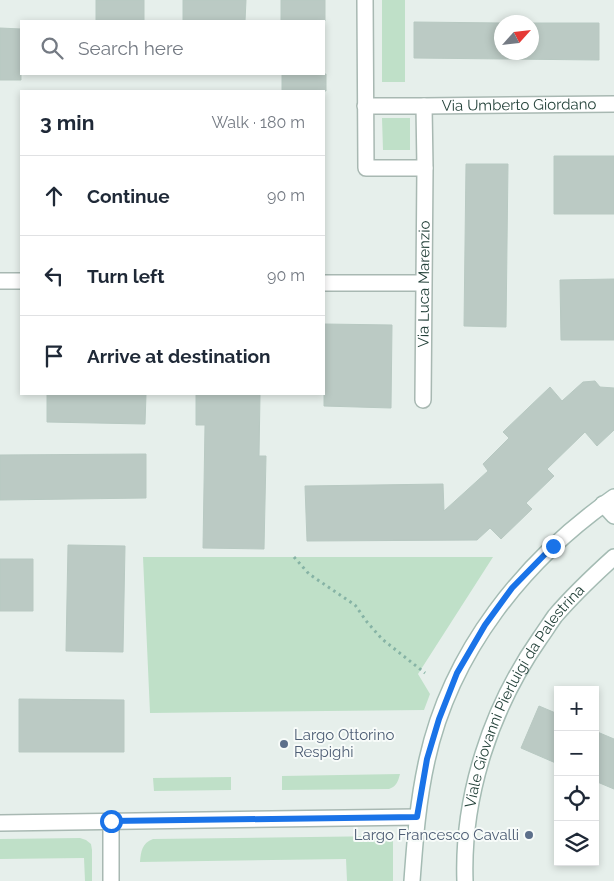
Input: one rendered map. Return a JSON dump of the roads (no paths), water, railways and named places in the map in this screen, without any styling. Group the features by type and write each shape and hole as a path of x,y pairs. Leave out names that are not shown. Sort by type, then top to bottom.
{"street":[{"path":"366,0 366,168 425,168"},
{"name":"Via Umberto Giordano","path":"424,106 614,104"},
{"path":"366,106 424,106"},
{"name":"Via Luca Marenzio","path":"423,400 424,106"},
{"path":"0,281 20,281"},
{"path":"325,283 424,283"},
{"path":"412,881 417,817 427,759 439,719 457,673 485,625 512,588 553,546 609,500 614,516"},
{"name":"Viale Giovanni Pierluigi da Palestrina","path":"465,881 464,857 470,806 483,754 500,708 525,659 554,617 614,557"},
{"path":"0,823 417,817"},
{"path":"111,821 111,881"}],"place":[{"name":"Largo Ottorino Respighi","path":"284,744"},
{"name":"Largo Francesco Cavalli","path":"529,835"}]}
